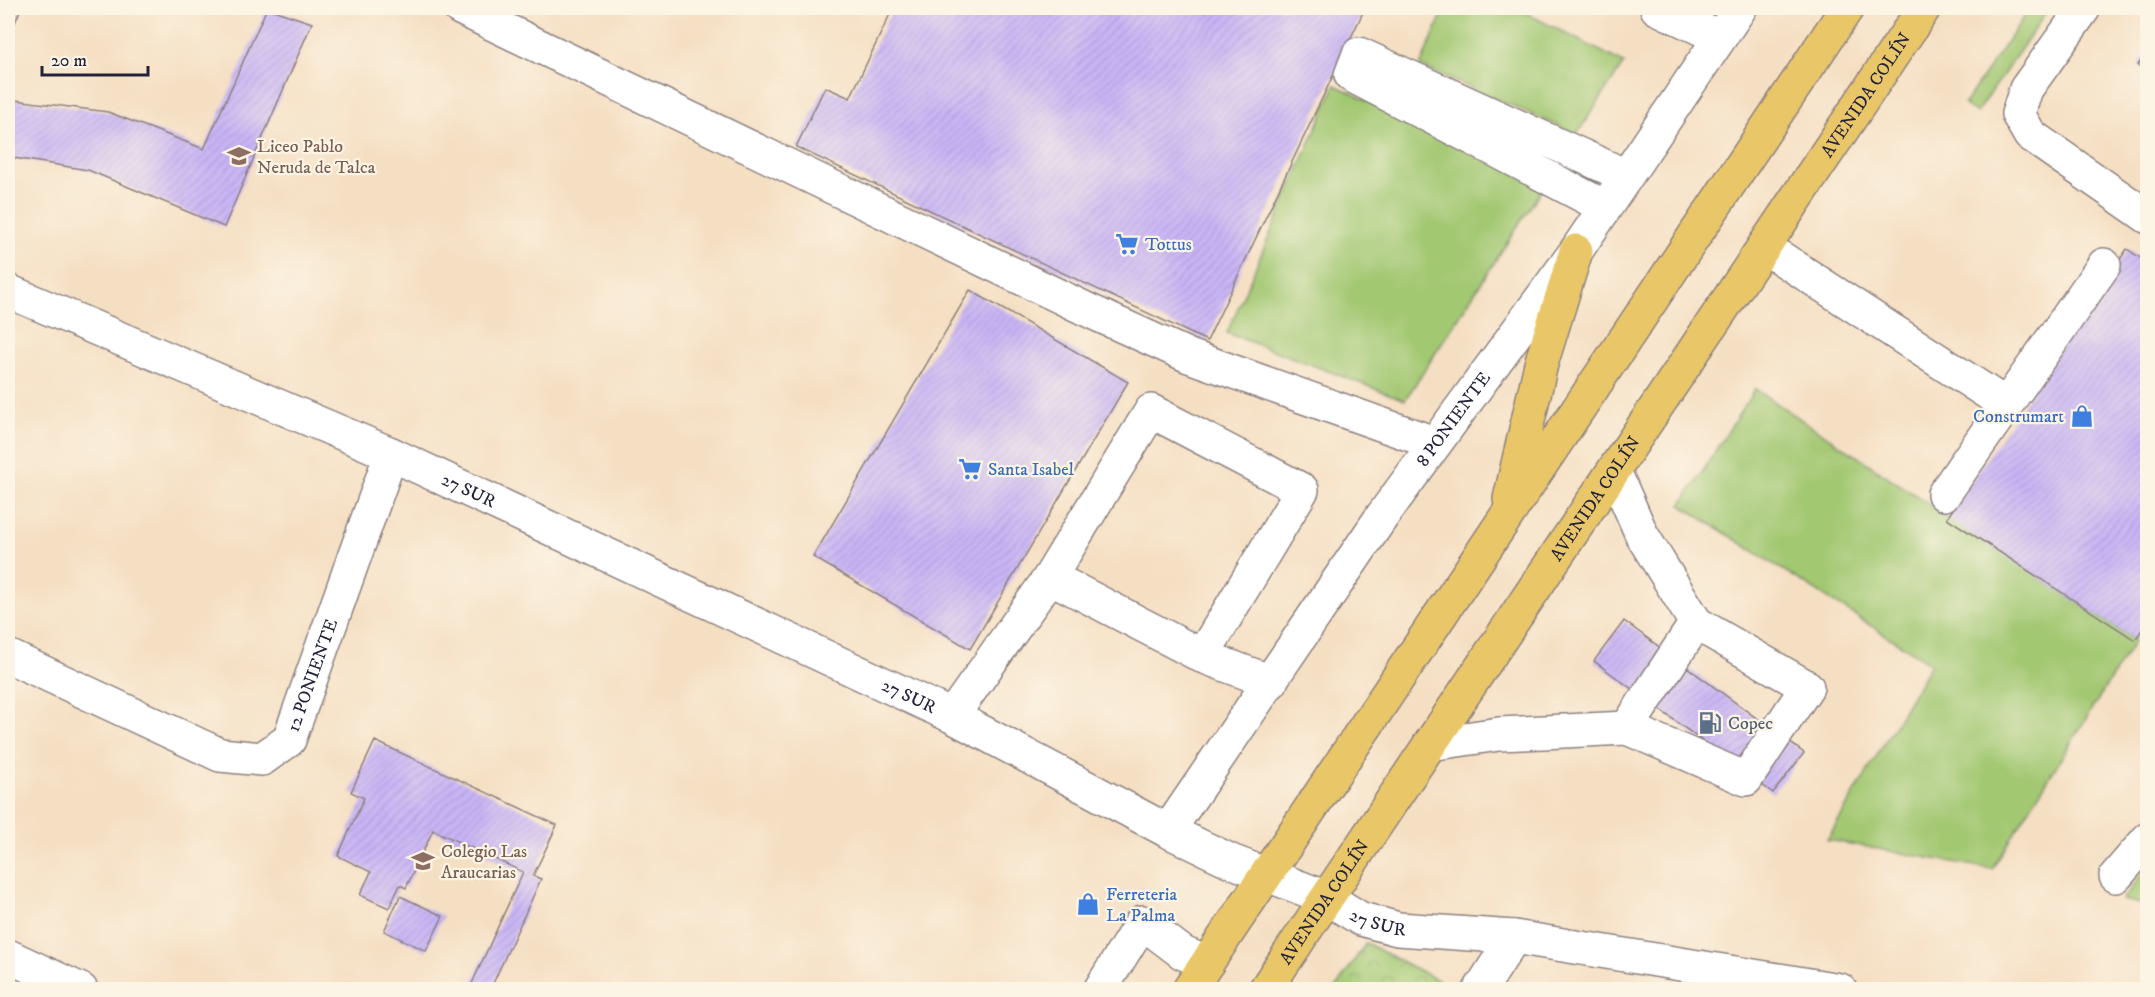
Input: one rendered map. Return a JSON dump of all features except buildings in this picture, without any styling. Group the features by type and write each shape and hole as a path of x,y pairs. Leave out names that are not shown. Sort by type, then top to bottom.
{"main road":[{"path":"1189,990 1847,8"},
{"name":"AVENIDA COLÍN","path":"1265,990 1924,8"},
{"path":"1504,521 1542,364 1576,251"}],"street":[{"path":"460,8 1146,337 1190,356 1434,443"},
{"path":"1657,8 1719,37"},
{"name":"8 PONIENTE","path":"1168,831 1434,443 1576,251 1740,8"},
{"path":"2084,8 2026,89 2018,114 2030,135 2148,217"},
{"path":"1605,207 1355,64 1626,176"},
{"path":"1764,247 2005,404"},
{"path":"1944,494 2104,265"},
{"name":"27 SUR","path":"8,291 391,454 952,716 1168,831 1267,875 1327,898 1361,919 1382,926 1514,937 1767,983 1840,990"},
{"path":"952,716 1050,576 1151,411 1302,490 1202,656"},
{"name":"12 PONIENTE","path":"8,656 220,755 262,759 289,740 391,454"},
{"path":"1430,744 1499,734 1628,728 1746,779 1807,687 1696,623 1642,535 1614,471"},
{"path":"1050,576 1202,656 1271,682"},
{"path":"1628,728 1696,623"},
{"path":"2116,876 2148,839"},
{"path":"1100,990 1142,922 1183,953 1207,963"},
{"path":"1480,990 1514,937"},
{"path":"8,956 81,990"}],"green space":[{"path":"1445,8 1516,8 1624,63 1577,134 1420,66"},
{"path":"2030,8 2049,8 1977,113 1964,104"},
{"path":"1335,85 1544,186 1405,400 1227,333"},
{"path":"1755,389 2135,640 1992,869 1827,840 1931,664 1681,505"},
{"path":"2147,868 2147,905 2122,900"},
{"path":"1366,943 1453,988 1335,989"}],"place":[{"name":"Liceo Pablo Neruda de Talca","path":"239,156"},
{"name":"Tottus","path":"1127,244"},
{"name":"Construmart","path":"2082,416"},
{"name":"Santa Isabel","path":"970,469"},
{"name":"Copec","path":"1710,723"},
{"name":"Colegio Las Araucarias","path":"423,861"},
{"name":"Ferreteria La Palma","path":"1088,904"}]}
